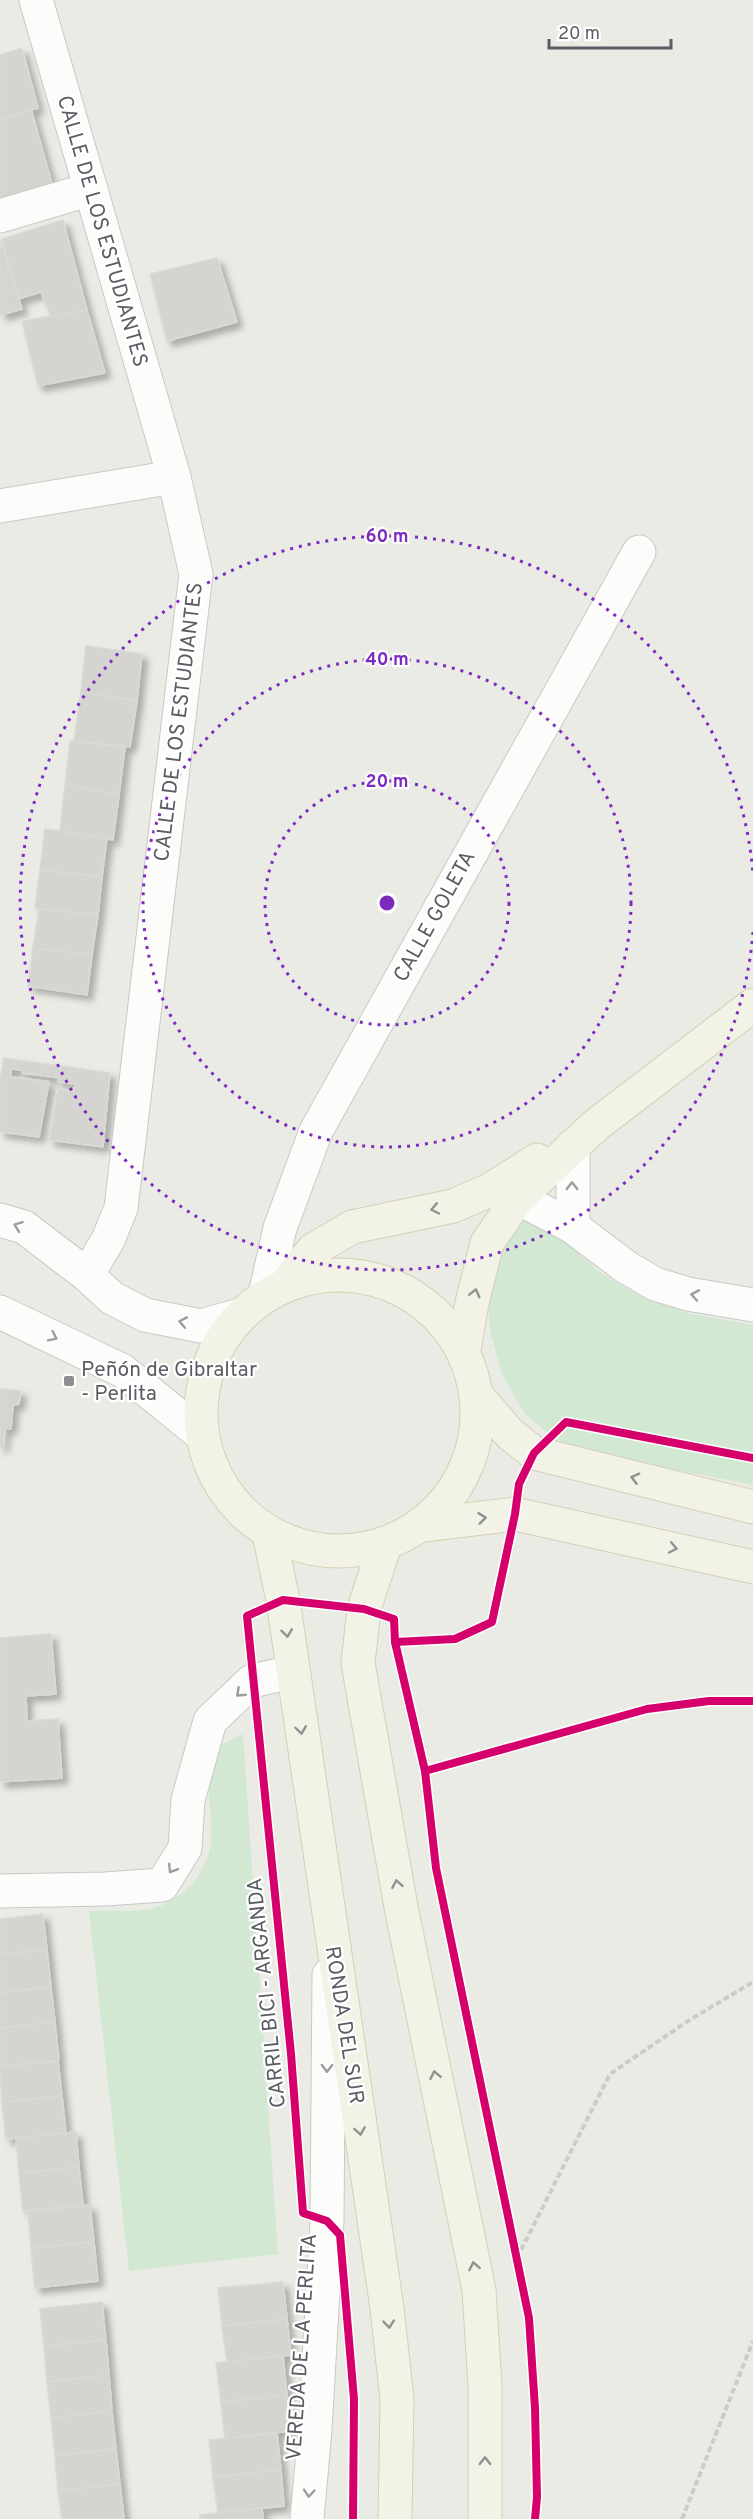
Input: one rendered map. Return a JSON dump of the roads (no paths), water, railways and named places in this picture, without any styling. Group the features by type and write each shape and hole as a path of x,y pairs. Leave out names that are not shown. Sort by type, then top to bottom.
{"main road":[{"path":"275,1289 336,1273 383,1280 428,1305 464,1350 478,1397 476,1445 455,1491 423,1525 385,1545 351,1552 309,1550 269,1534 239,1510 216,1476 202,1435 202,1390 214,1352 240,1315 275,1289 313,1250 352,1227 504,1194 753,1005"},
{"path":"464,1350 472,1303 487,1243 504,1194"},
{"path":"478,1397 510,1434 534,1453 753,1507"},
{"path":"423,1525 515,1514 753,1567"},
{"name":"RONDA DEL SUR","path":"269,1534 283,1600 385,2297 396,2387 395,2519"},
{"path":"385,1545 364,1610 358,1663 401,1907 479,2290 484,2385 485,2519"}],"street":[{"name":"CALLE DE LOS ESTUDIANTES","path":"36,0 174,477 196,574 121,1208 108,1240 87,1275"},
{"path":"0,216 91,189"},
{"path":"0,506 174,477"},
{"name":"CALLE GOLETA","path":"275,1289 280,1228 316,1131 639,552"},
{"path":"573,1227 584,1135"},
{"path":"504,1194 573,1227 626,1268 655,1284 688,1294 753,1305"},
{"path":"0,1220 24,1227 87,1275 112,1298 145,1315 201,1326 240,1315"},
{"path":"0,1312 123,1371 202,1435"},
{"path":"0,1891 105,1889 162,1885 185,1848 188,1800 210,1721 252,1681 292,1672"},
{"name":"VEREDA DE LA PERLITA","path":"307,2519 315,2430 327,2221 330,1925"}],"place":[{"name":"Peñón de Gibraltar - Perlita","path":"69,1381"}]}
